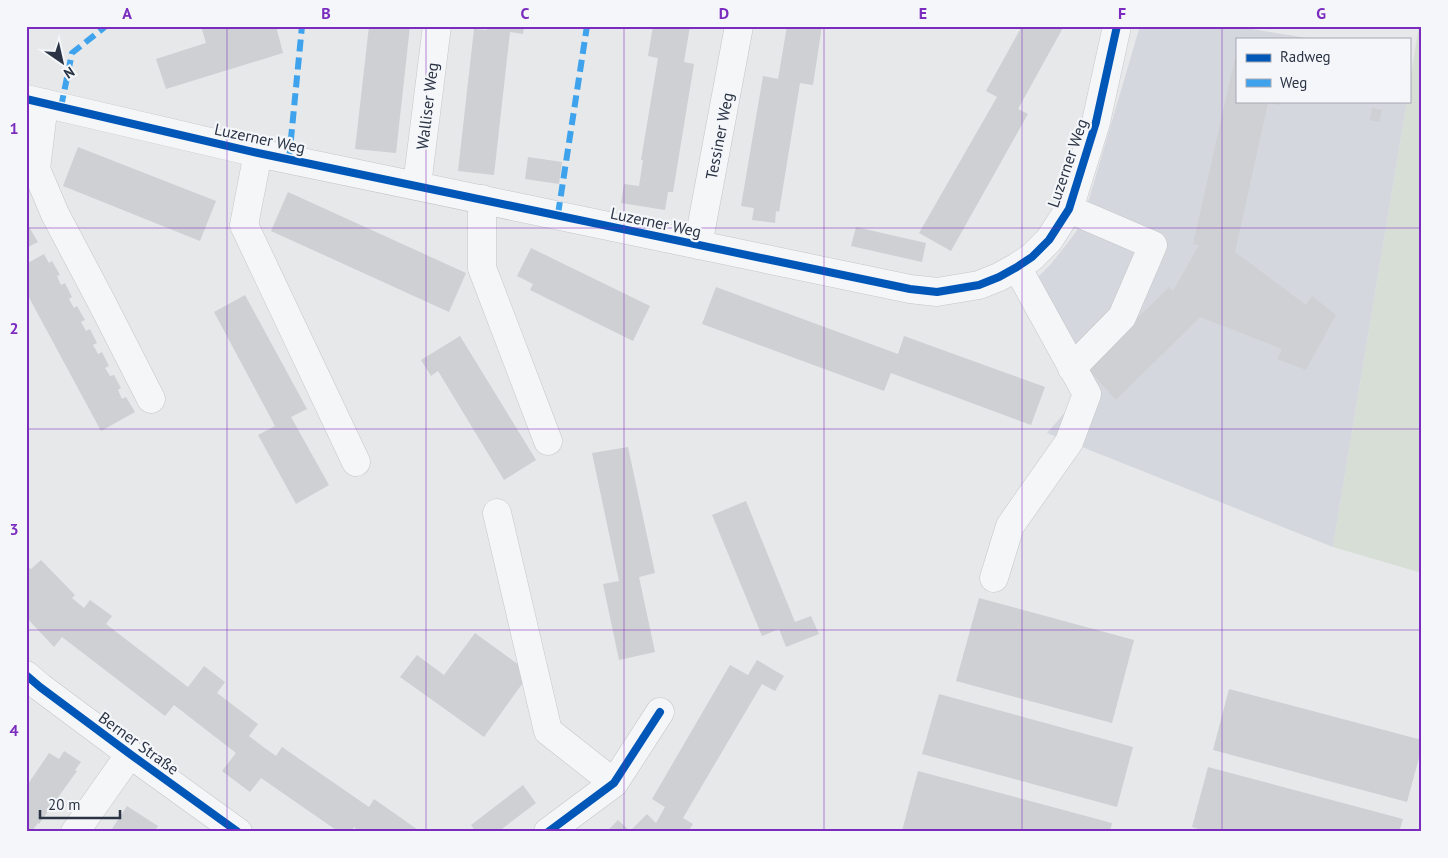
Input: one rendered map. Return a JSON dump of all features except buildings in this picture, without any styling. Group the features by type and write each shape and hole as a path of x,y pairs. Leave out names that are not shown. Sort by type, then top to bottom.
{"street":[{"name":"Walliser Weg","path":"417,186 437,26"},
{"name":"Tessiner Weg","path":"698,245 740,26"},
{"name":"Luzerner Weg","path":"35,101 258,153 698,245 937,292 979,285 998,277 1017,268 1032,257 1049,240 1069,208 1096,122 1117,26"},
{"path":"35,101 36,169 55,214 102,301 151,399"},
{"path":"258,153 244,225 356,462"},
{"path":"482,199 482,268 548,441"},
{"path":"1069,208 1153,245 1122,318 1072,368"},
{"path":"994,578 1010,526 1070,442 1087,394 1017,268"},
{"path":"497,513 548,731 614,783"},
{"name":"Berner Straße","path":"26,675 130,754 238,832"},
{"path":"548,832 614,783 660,712"},
{"path":"75,832 130,754"}],"shaded area":[{"path":"1140,26 1233,26 1307,38 1236,38 1236,102 1407,102 1333,547 1047,433 1080,395 1018,289 1039,276 1051,264 1076,232 1089,199"},
{"path":"1419,26 1422,26 1422,573 1333,547 1407,102 1410,102 1410,81"}],"marked path":[{"path":"61,107 72,53 106,26"},
{"path":"289,159 302,26"},
{"path":"558,214 587,26"}],"cycle path":[{"path":"26,99 258,153 910,289 937,292 979,285 999,277 1032,257 1049,240 1069,209 1096,122 1117,26"},
{"path":"26,675 130,754 238,832"},
{"path":"548,832 614,783 660,712"}]}
